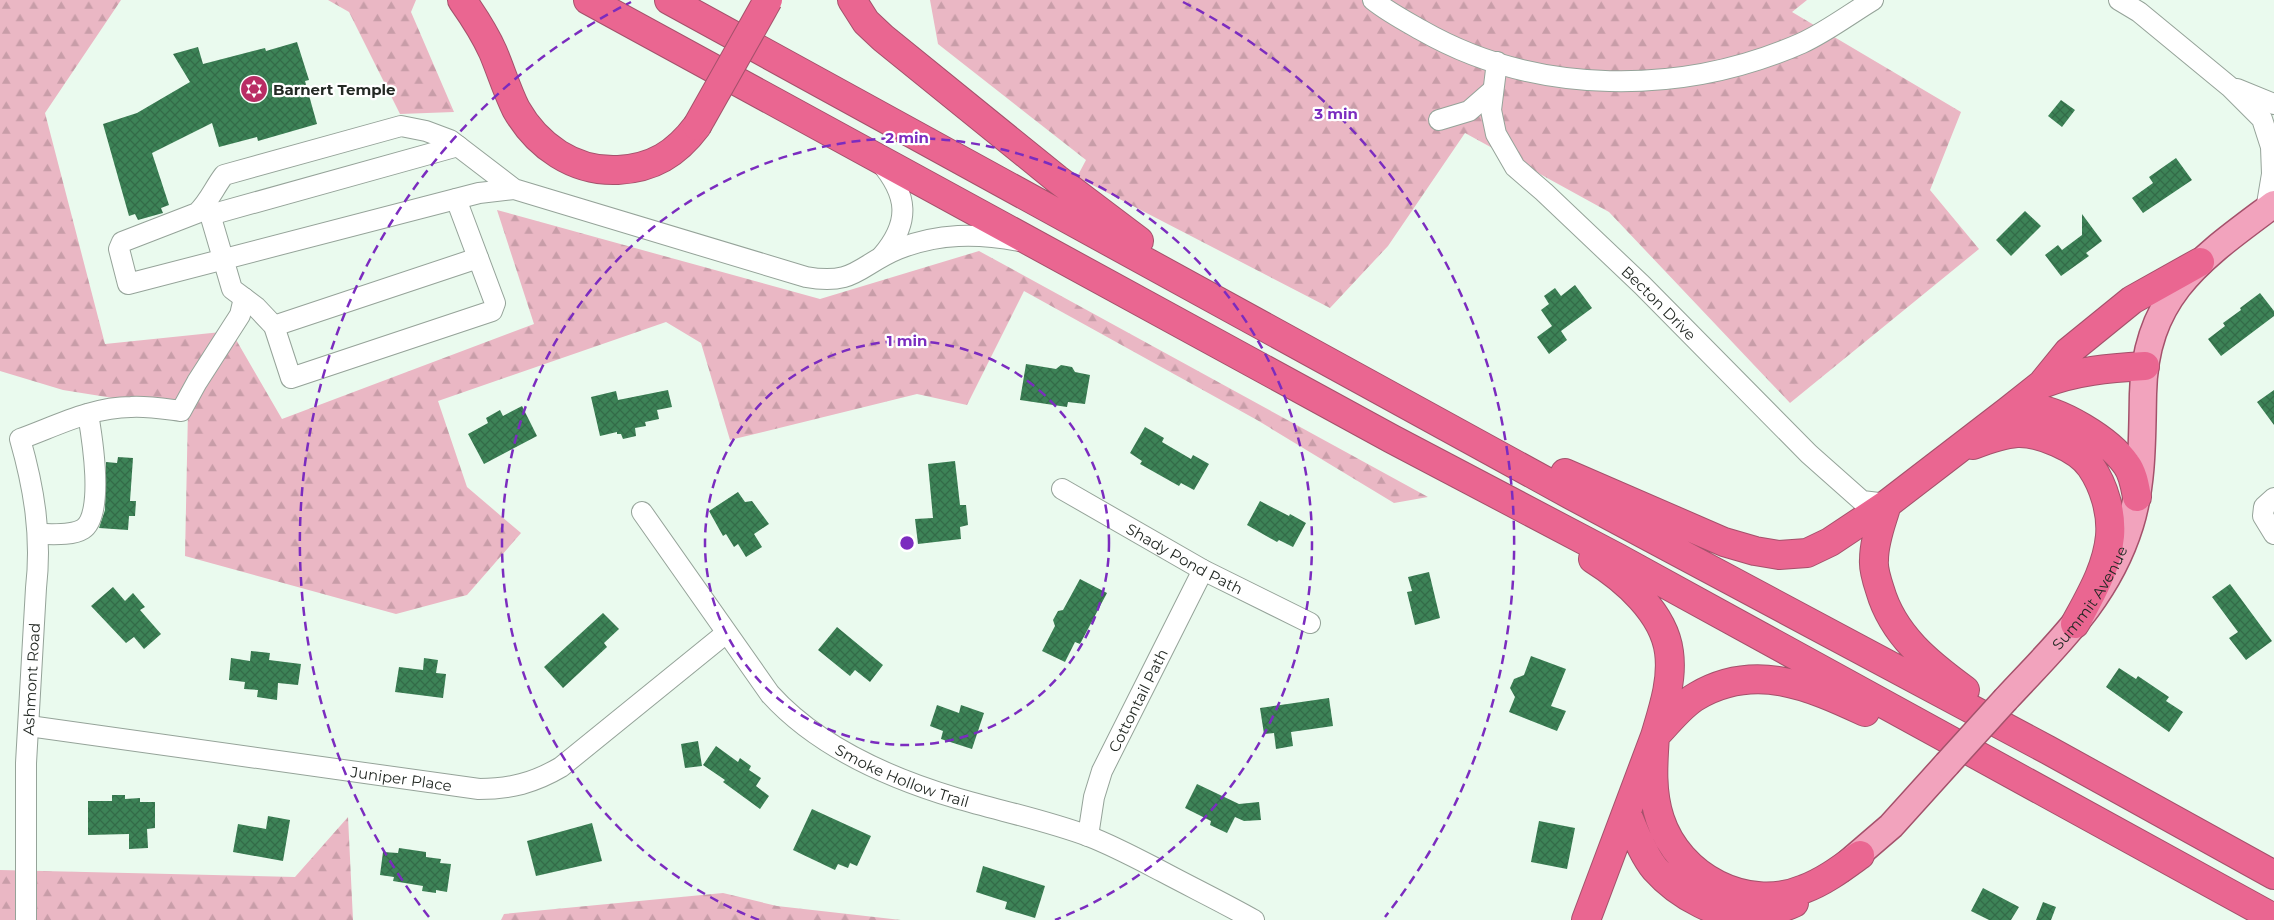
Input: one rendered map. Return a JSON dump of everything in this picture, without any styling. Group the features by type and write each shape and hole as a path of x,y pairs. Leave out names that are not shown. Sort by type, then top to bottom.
{"highway":[{"path":"462,0 484,34 516,108 526,125 539,140 572,162 591,168 611,170 646,165 678,149 697,126 768,0"},
{"path":"588,0 1392,439 1618,558 2274,918"},
{"path":"669,0 1571,495 2048,750 2274,875"},
{"path":"852,0 874,31 1050,173 1132,236 1242,314"},
{"path":"1366,382 1604,491 1724,542 1779,555 1806,553 1830,542 1887,504 2008,411 2042,384 2068,352 2132,300 2200,262"},
{"path":"2042,384 2060,376 2086,371 2145,366"},
{"path":"2008,411 2030,407 2055,413 2081,426 2126,464 2134,480 2137,497"},
{"path":"1953,453 1984,440 2017,433 2044,437 2070,449 2090,466 2103,490 2108,509 2110,535 2104,562 2094,590 2075,624"},
{"path":"1392,439 1600,564 1628,586 1646,604 1659,622 1669,651 1669,677 1664,706 1627,814 1586,920"},
{"path":"1887,504 1876,540 1873,561 1885,608 1898,630 1918,653 1942,673 2048,750"},
{"path":"1860,855 1828,877 1803,890 1768,897 1735,892 1708,881 1690,866 1671,844 1660,821 1653,782 1655,736 1695,697 1724,682 1756,679 1795,684 1832,697 1872,715 2152,851"},
{"path":"1627,814 1642,848 1655,868 1679,890 1700,903 1730,914 1756,915 1772,912 1794,903"}],"main road":[{"name":"Summit Avenue","path":"1794,903 1860,855 1891,826 2075,624 2101,591 2117,560 2130,526 2137,497 2145,366 2159,316 2178,285 2200,262 2270,207"}],"street":[{"path":"1373,0 1385,10 1451,47 1528,72 1604,82 1684,78 1748,63 1803,42 1873,0"},
{"path":"2119,0 2139,12 2230,87 2262,119 2271,147 2270,207"},
{"name":"Becton Drive","path":"1497,62 1491,110 1496,134 1515,167 1636,279 1809,454 1862,501 1887,504"},
{"path":"2230,87 2274,104"},
{"path":"1439,120 1469,111 1493,90"},
{"path":"456,199 495,303 492,311 291,378 274,326 256,307 232,289 208,210 215,186 224,175 401,126 426,131 450,140 514,189 806,277 825,280 845,278 879,259 912,244 950,235 994,237 1038,246"},
{"path":"458,146 197,213 122,242 119,249 128,284 480,193 514,189"},
{"path":"875,156 894,180 900,193 903,219 899,232 879,259"},
{"path":"274,326 478,258"},
{"path":"38,534 78,532 91,521 94,510 96,458 88,414 131,406 181,411 196,382 240,315 244,298"},
{"name":"Ashmont Road","path":"26,920 26,763 39,559 31,476 20,439 88,414"},
{"name":"Shady Pond Path","path":"1062,489 1203,570 1310,623"},
{"path":"2274,498 2264,507 2264,516 2274,534"},
{"name":"Smoke Hollow Trail","path":"642,512 725,634 770,694 786,712 808,730 832,745 872,765 921,786 955,798 1054,824 1114,847 1254,920"},
{"name":"Cottontail Path","path":"1088,836 1094,797 1102,770 1203,570"},
{"name":"Juniper Place","path":"28,726 479,789 503,789 524,785 562,768 725,634"},
{"name":"Summit Avenue","path":"1768,920 1794,903"}],"green space":[{"path":"0,0 121,0 45,113 105,344 231,331 282,419 534,324 497,210 820,299 979,251 1428,497 1394,503 1257,420 1024,291 967,405 917,394 730,440 701,343 666,322 438,401 467,487 521,533 467,595 396,614 185,556 188,410 63,390 0,371"},
{"path":"328,0 416,0 411,12 454,112 400,114 349,12"},
{"path":"930,0 1807,0 1792,12 1961,112 1930,190 1979,249 1790,403 1609,212 1465,133 1388,246 1330,308 1077,177 1086,160 938,44"},
{"path":"348,817 353,920 0,920 0,870 295,877"},
{"path":"723,893 777,906 901,920 501,920 504,914"}],"building":[{"path":"297,42 309,80 305,81 317,124 258,141 257,137 219,147 212,123 152,153 169,205 161,208 163,213 138,220 135,214 129,216 103,124 137,113 190,82 173,54 198,47 203,64 265,48 266,51"},
{"path":"2061,100 2075,110 2062,127 2048,116"},
{"path":"2176,158 2192,180 2143,213 2132,198 2153,183 2149,177"},
{"path":"2025,211 2041,226 2011,256 1996,240"},
{"path":"2082,214 2102,241 2086,253 2089,256 2061,276 2045,255 2058,245 2062,250 2082,235"},
{"path":"1575,285 1592,308 1561,331 1567,340 1549,354 1537,337 1552,326 1541,310 1549,304 1544,296 1555,288 1561,296"},
{"path":"2260,293 2274,311 2274,316 2221,356 2208,339 2225,326 2223,323"},
{"path":"1026,364 1056,369 1061,365 1072,367 1075,372 1090,375 1085,404 1068,402 1067,407 1020,400"},
{"path":"668,390 672,407 657,410 659,419 645,422 646,426 635,428 636,436 623,439 621,434 617,434 617,432 600,436 591,397 616,391 618,400"},
{"path":"2274,390 2274,425 2257,402"},
{"path":"522,406 537,436 484,464 468,434 488,423 486,418 500,410 503,416"},
{"path":"1145,427 1164,438 1162,442 1191,459 1193,455 1209,464 1194,490 1181,483 1179,486 1140,464 1142,461 1130,453"},
{"path":"118,457 133,458 130,501 136,501 135,516 129,516 128,530 99,528 105,510 106,462 117,463"},
{"path":"955,461 960,505 966,505 968,525 960,527 961,539 918,544 915,519 933,518 928,464"},
{"path":"738,492 745,502 752,501 769,524 754,534 762,547 746,557 738,544 734,547 726,534 723,536 709,511"},
{"path":"1260,501 1306,523 1293,547 1279,540 1277,542 1247,525"},
{"path":"1429,572 1440,618 1415,625 1407,592 1412,591 1408,577"},
{"path":"1080,579 1107,593 1080,644 1075,642 1065,662 1042,651 1055,626 1053,620 1058,611 1063,610"},
{"path":"2230,584 2272,641 2246,660 2229,638 2238,632 2212,597"},
{"path":"113,587 125,601 133,593 145,607 140,610 161,634 144,649 134,637 126,643 91,606"},
{"path":"603,613 619,629 604,643 607,647 563,688 544,667"},
{"path":"837,627 883,665 870,682 855,670 850,676 818,650"},
{"path":"251,651 270,653 269,660 301,664 298,685 278,683 277,700 257,697 258,690 244,689 245,682 229,680 231,658 250,661"},
{"path":"1531,656 1566,669 1551,706 1566,711 1557,731 1509,712 1515,697 1510,688 1514,679 1524,675"},
{"path":"424,658 438,660 436,673 446,674 443,698 395,692 399,667 423,670"},
{"path":"2119,668 2136,679 2138,676 2169,697 2166,701 2183,712 2169,732 2106,687"},
{"path":"1329,698 1333,726 1291,732 1293,746 1276,749 1274,733 1264,734 1260,708"},
{"path":"937,705 959,713 961,705 984,713 972,749 941,739 943,731 930,726"},
{"path":"698,741 702,766 685,768 681,744"},
{"path":"716,746 738,762 740,758 751,766 749,770 761,778 756,786 769,796 760,809 723,782 725,780 703,765"},
{"path":"1197,784 1239,804 1259,802 1261,820 1244,821 1235,817 1227,833 1210,825 1211,821 1185,808"},
{"path":"112,795 125,795 125,799 140,798 140,802 155,802 155,828 147,829 148,848 129,849 129,834 88,835 88,801 112,801"},
{"path":"812,809 871,836 857,866 850,863 848,868 838,864 835,870 793,850"},
{"path":"268,816 290,820 283,861 233,852 238,824 266,829"},
{"path":"1539,821 1575,828 1567,869 1531,862"},
{"path":"592,823 602,861 536,876 527,841"},
{"path":"399,848 426,852 426,857 441,859 440,863 451,864 447,892 436,890 436,893 422,891 423,886 393,881 394,877 380,875 383,852 398,853"},
{"path":"983,866 1045,886 1035,918 1005,909 1007,902 976,892"},
{"path":"1983,888 2019,907 2011,920 1989,920 1971,911"},
{"path":"2043,902 2056,907 2051,920 2036,920"}],"place":[{"name":"Barnert Temple","path":"254,89"}]}
